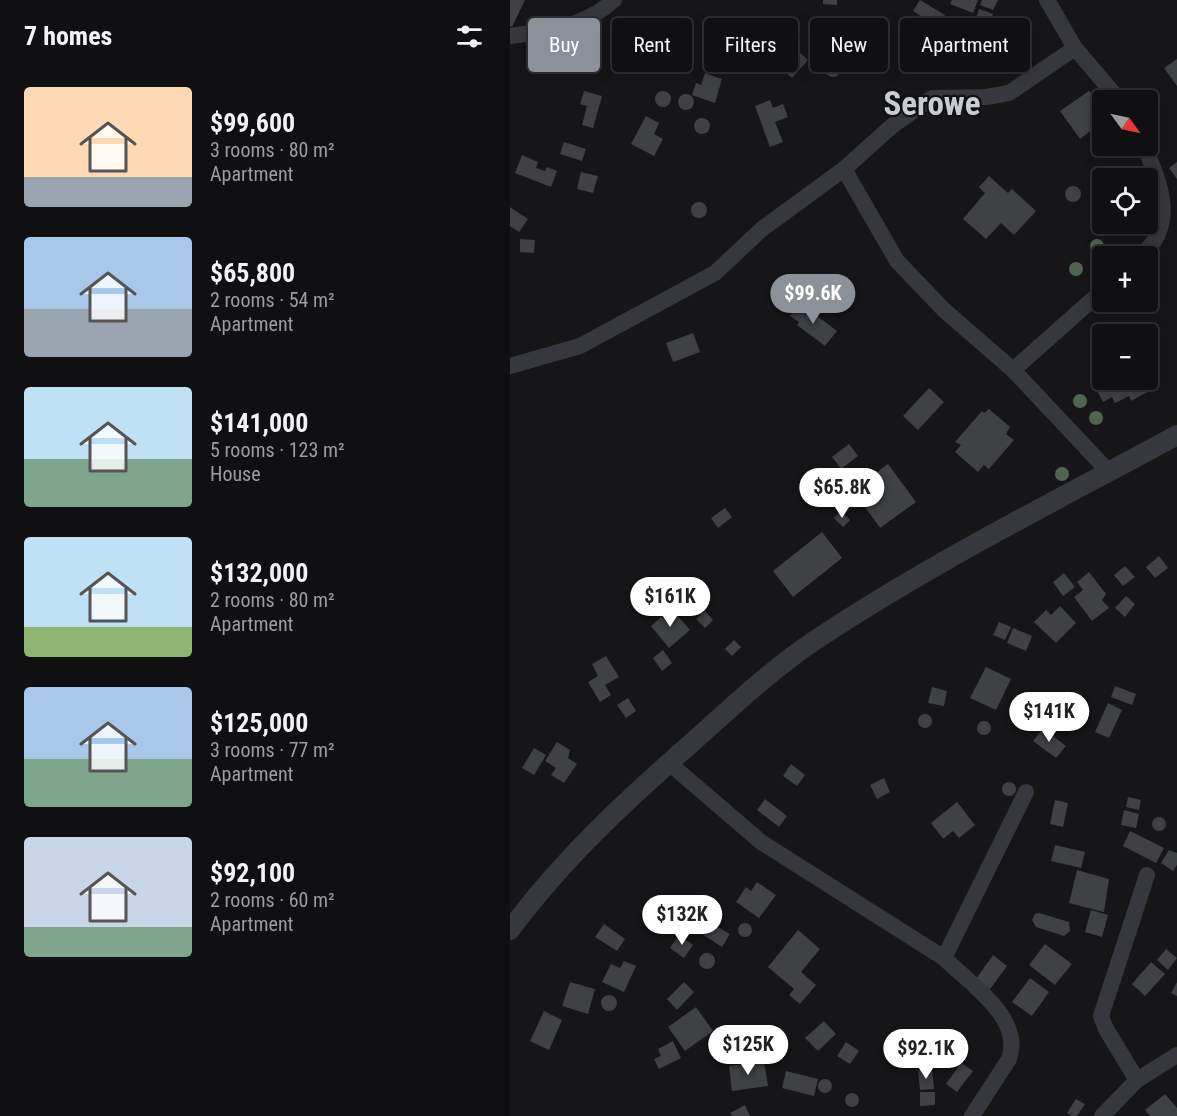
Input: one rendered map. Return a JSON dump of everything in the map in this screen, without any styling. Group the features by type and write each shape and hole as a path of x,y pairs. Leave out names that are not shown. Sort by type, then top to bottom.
{"street":[{"path":"510,36 560,29 588,18 614,0"},
{"path":"1047,0 1075,48 1111,90"},
{"path":"510,366 580,346 715,273 762,229 844,169 892,126 933,98 986,97 1009,93 1075,48"},
{"path":"1148,156 1159,187 1163,224 1159,236 1150,246"},
{"path":"844,169 897,261 944,310 1013,370 1110,472"},
{"path":"1013,370 1092,300"},
{"path":"510,930 555,873 594,831 772,673 811,643 945,562 1177,435"},
{"path":"669,763 761,842 944,958 998,1009 1012,1039 1013,1049 987,1109 972,1116"},
{"path":"944,958 1026,792"},
{"path":"1137,1080 1106,1029 1101,1016 1147,875"},
{"path":"1102,1116 1137,1080 1177,1055"}],"building":[{"path":"510,0 525,0 512,27 510,26"},
{"path":"823,0 837,0 837,5 823,4"},
{"path":"920,0 945,15 943,18 924,18 913,11"},
{"path":"952,0 978,0 973,13 950,4"},
{"path":"982,0 998,0 993,10 980,5"},
{"path":"979,9 993,14 992,18 976,18"},
{"path":"798,51 808,60 798,71"},
{"path":"1177,59 1177,86 1164,68"},
{"path":"785,72 797,72 792,78"},
{"path":"825,72 841,72 836,77 827,75"},
{"path":"705,73 722,79 715,103 692,95 696,83 701,85"},
{"path":"584,91 602,96 593,128 582,125 587,106 580,104"},
{"path":"660,91 666,91 671,99 669,105 660,107 655,102 655,96"},
{"path":"1089,91 1092,95 1092,130 1080,139 1060,111"},
{"path":"683,94 689,94 694,102 692,108 683,110 678,105 678,99"},
{"path":"770,100 773,108 783,104 788,117 775,122 783,142 770,147 755,106"},
{"path":"646,116 659,123 654,134 663,139 654,156 631,144"},
{"path":"699,118 705,118 710,126 708,132 699,134 694,129 694,123"},
{"path":"564,142 586,149 582,161 560,154"},
{"path":"522,155 538,162 536,168 545,171 547,167 557,171 551,187 515,173"},
{"path":"1177,162 1177,179 1169,168"},
{"path":"581,172 598,176 593,193 577,189"},
{"path":"989,176 1008,193 1012,189 1036,211 1014,235 1001,223 986,239 963,219 985,193 979,187"},
{"path":"1070,186 1076,186 1081,194 1079,200 1070,202 1065,197 1065,191"},
{"path":"696,202 702,202 707,210 705,216 696,218 691,213 691,207"},
{"path":"510,207 528,219 519,232 510,226"},
{"path":"520,239 535,240 534,253 520,252"},
{"path":"832,274 842,289 814,310 803,295"},
{"path":"800,303 837,331 825,346 797,325 799,322 790,316"},
{"path":"693,333 700,352 673,362 666,343"},
{"path":"929,388 944,402 918,430 903,416"},
{"path":"1097,390 1151,390 1131,401 1129,396 1115,403 1112,397 1103,402"},
{"path":"989,409 1010,427 1006,434 1014,440 989,469 984,465 978,472 955,452 961,445 955,442 982,411 984,413"},
{"path":"849,444 858,456 841,469 832,457"},
{"path":"888,464 916,502 880,528 853,490"},
{"path":"725,508 732,517 718,528 711,518"},
{"path":"841,511 850,520 843,527 834,518"},
{"path":"822,532 842,558 793,597 773,571"},
{"path":"1159,556 1168,568 1155,578 1146,567"},
{"path":"1125,566 1135,577 1123,586 1114,575"},
{"path":"1089,572 1106,594 1102,600 1109,608 1092,621 1074,597 1083,590 1077,582"},
{"path":"1064,573 1075,587 1063,596 1053,582"},
{"path":"1126,596 1135,604 1125,617 1115,608"},
{"path":"1060,606 1076,623 1056,643 1034,622 1046,610 1051,615"},
{"path":"671,608 690,630 669,648 651,626"},
{"path":"705,611 713,620 705,628 696,619"},
{"path":"999,622 1011,627 1005,640 993,635"},
{"path":"1013,628 1032,636 1026,651 1007,643"},
{"path":"734,640 741,647 732,656 725,649"},
{"path":"663,650 672,663 662,671 653,658"},
{"path":"606,656 619,677 605,685 611,695 600,702 588,682 598,676 592,664"},
{"path":"986,667 1011,679 996,710 970,698"},
{"path":"1115,686 1136,694 1132,705 1111,697"},
{"path":"932,687 947,691 944,706 928,703"},
{"path":"628,698 636,711 626,718 617,705"},
{"path":"1108,703 1122,710 1109,738 1095,732"},
{"path":"922,714 928,714 932,721 928,728 922,728 918,724 918,718"},
{"path":"981,721 987,721 991,728 987,735 981,735 977,731 977,725"},
{"path":"1043,728 1066,746 1056,758 1033,741"},
{"path":"557,742 570,750 568,758 577,764 564,783 551,775 556,768 545,761"},
{"path":"534,748 546,755 534,775 522,768"},
{"path":"791,764 805,775 797,786 783,776"},
{"path":"884,778 890,792 877,799 870,785"},
{"path":"1006,782 1012,782 1016,789 1012,796 1006,796 1002,792 1002,786"},
{"path":"1128,797 1141,800 1139,810 1126,807"},
{"path":"765,799 787,816 779,827 757,810"},
{"path":"1055,800 1068,803 1063,827 1050,824"},
{"path":"957,802 975,825 959,838 953,831 943,839 931,823"},
{"path":"1124,810 1139,814 1136,828 1121,825"},
{"path":"1156,817 1162,817 1166,824 1162,831 1156,831 1152,827 1152,821"},
{"path":"1130,831 1164,848 1156,863 1123,846"},
{"path":"1055,845 1085,852 1081,868 1051,861"},
{"path":"1169,850 1177,853 1177,865 1173,871 1161,863"},
{"path":"1077,870 1109,879 1104,912 1069,903"},
{"path":"757,882 776,895 759,918 736,902 746,887 751,891"},
{"path":"654,907 665,914 657,927 646,920"},
{"path":"696,910 702,912 704,918 702,924 696,926 690,924 688,918 690,912"},
{"path":"1091,910 1108,915 1102,937 1085,932"},
{"path":"1039,913 1069,922 1070,931 1064,936 1036,927 1032,920 1035,914"},
{"path":"709,922 730,934 722,947 702,934"},
{"path":"742,923 748,923 752,930 748,937 742,937 738,933 738,927"},
{"path":"604,924 625,939 617,951 595,937"},
{"path":"798,930 820,949 801,972 816,985 800,1004 789,995 794,989 768,967"},
{"path":"679,935 693,945 684,958 670,948"},
{"path":"1045,944 1072,964 1055,985 1029,965"},
{"path":"1166,949 1177,958 1168,970 1157,960"},
{"path":"707,953 713,955 715,961 713,967 707,969 701,967 699,961 701,955"},
{"path":"993,955 1007,966 990,989 976,979"},
{"path":"624,961 636,966 624,992 602,982 611,964 620,968"},
{"path":"1151,962 1165,974 1145,996 1132,984"},
{"path":"1030,978 1049,992 1032,1016 1012,1002"},
{"path":"570,982 595,989 588,1014 562,1006"},
{"path":"684,982 694,992 677,1010 667,999"},
{"path":"1177,982 1177,996 1171,993"},
{"path":"609,995 615,997 617,1003 615,1009 609,1011 603,1009 601,1003 603,997"},
{"path":"696,1007 713,1031 685,1051 668,1027"},
{"path":"544,1011 562,1020 549,1050 530,1041"},
{"path":"824,1021 836,1034 818,1051 805,1038"},
{"path":"772,1031 776,1053 760,1056 756,1035"},
{"path":"673,1041 681,1058 659,1069 654,1059 661,1056 658,1049"},
{"path":"846,1042 859,1051 850,1064 837,1056"},
{"path":"954,1042 960,1042 964,1049 960,1056 954,1056 950,1052 950,1046"},
{"path":"926,1047 932,1047 936,1054 932,1061 926,1061 922,1057 922,1051"},
{"path":"764,1061 768,1086 732,1091 729,1066"},
{"path":"961,1063 973,1071 957,1092 946,1084"},
{"path":"932,1069 934,1089 920,1090 918,1070"},
{"path":"786,1071 818,1079 814,1096 782,1088"},
{"path":"822,1079 828,1079 832,1086 828,1093 822,1093 818,1089 818,1083"},
{"path":"920,1092 935,1092 935,1105 920,1106"},
{"path":"849,1093 855,1093 859,1100 855,1107 849,1107 845,1103 845,1097"},
{"path":"1165,1094 1177,1108 1177,1116 1150,1116 1145,1110"},
{"path":"1076,1099 1085,1104 1077,1116 1072,1116 1067,1113"},
{"path":"745,1105 750,1116 732,1116 730,1113"}],"district":[{"name":"Serowe","path":"932,103"}]}
